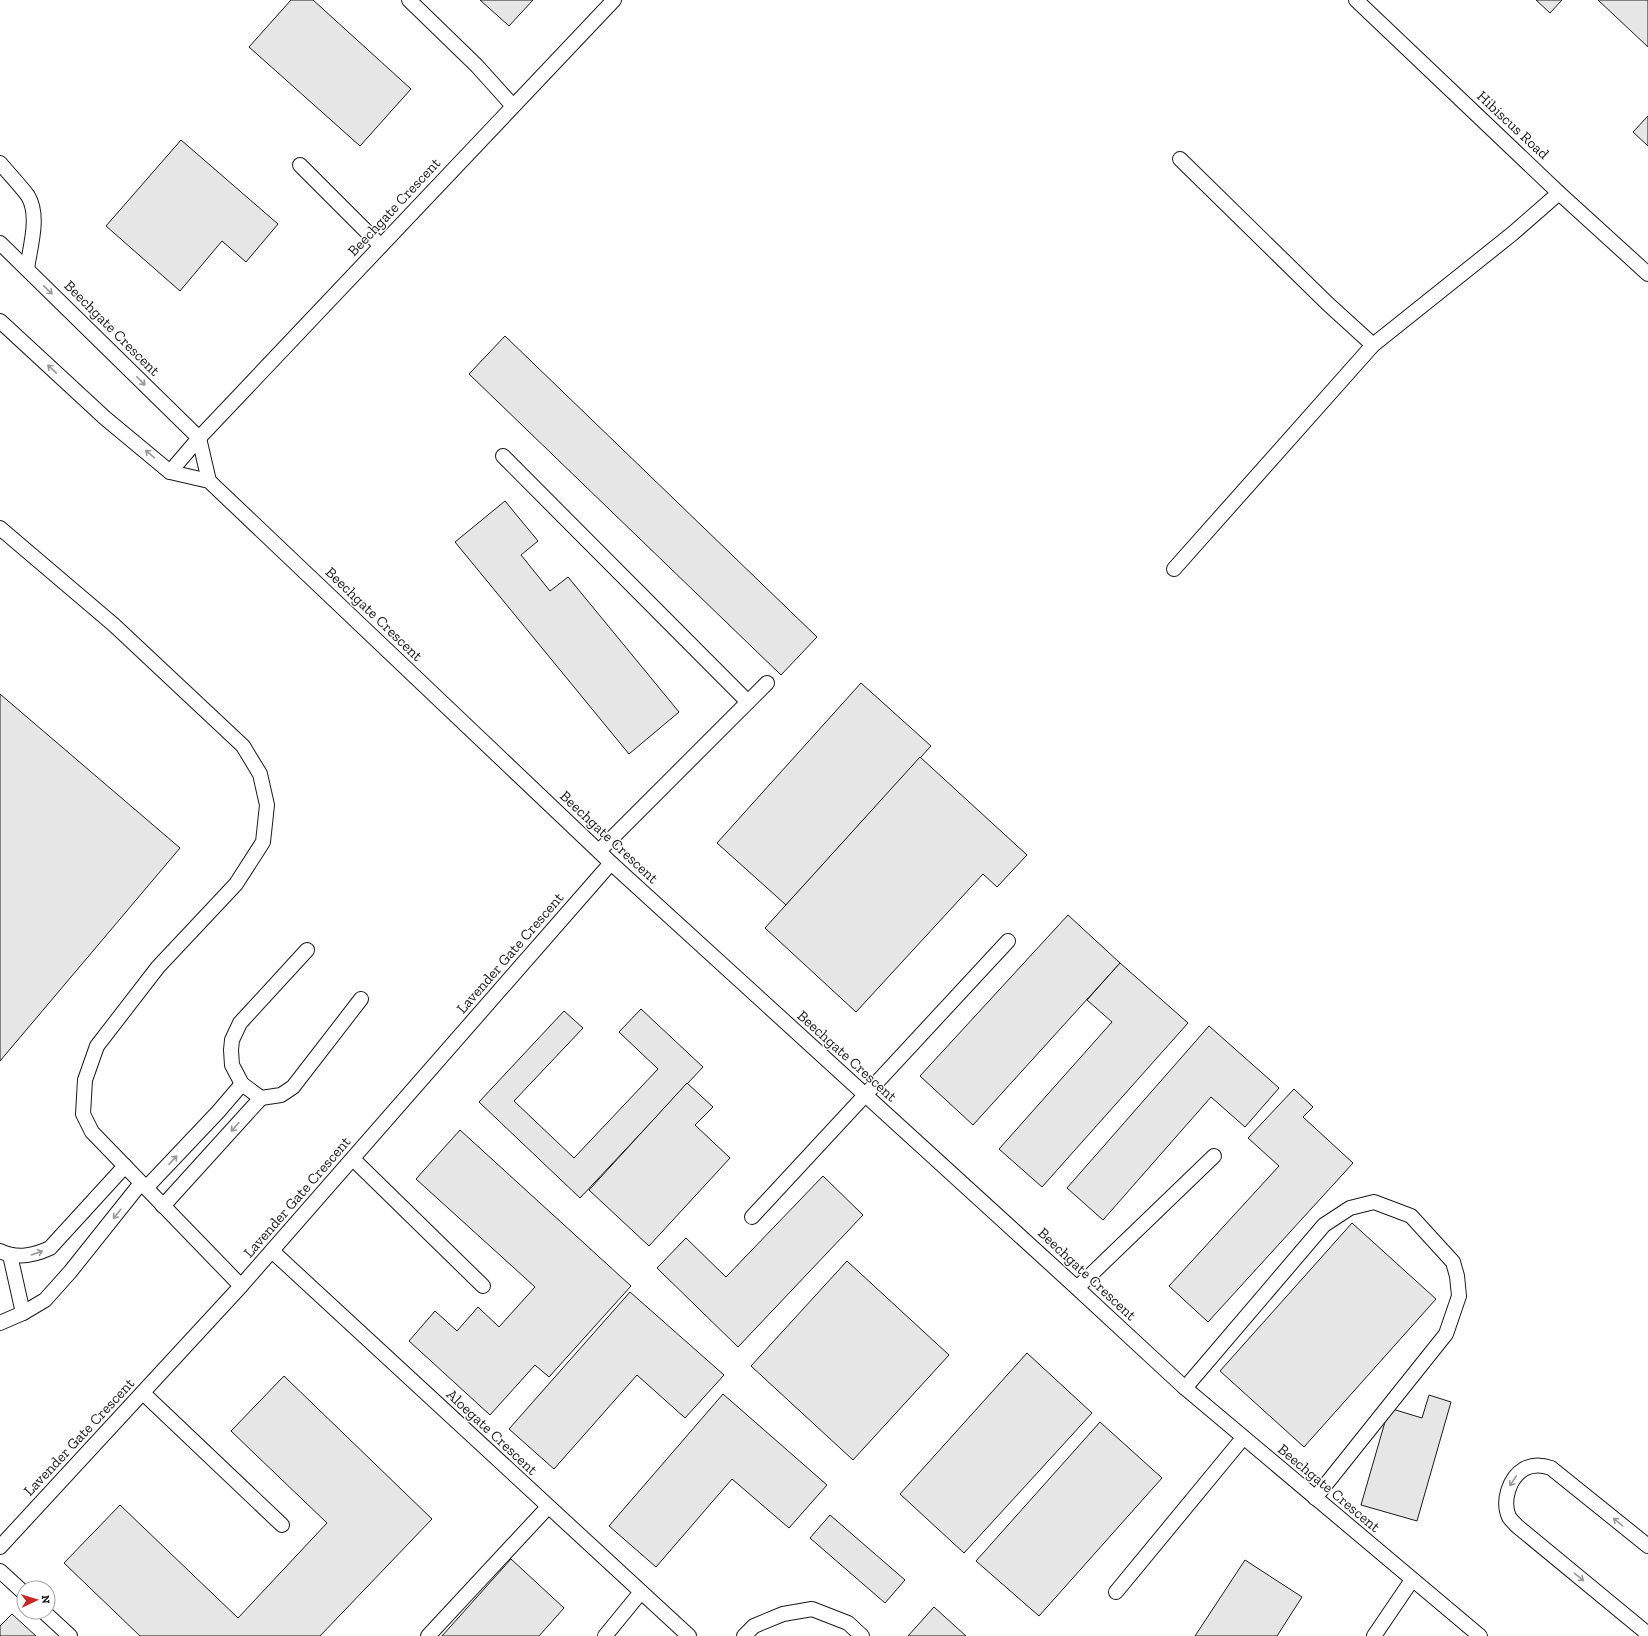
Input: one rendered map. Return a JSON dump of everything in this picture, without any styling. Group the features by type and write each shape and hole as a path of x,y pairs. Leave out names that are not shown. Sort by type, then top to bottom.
{"lane":[{"path":"409,0 477,66 513,106"},
{"name":"Beechgate Crescent","path":"170,472 199,438 614,0"},
{"name":"Hibiscus Road","path":"1356,0 1559,193 1648,274"},
{"path":"1180,159 1328,304 1373,345"},
{"path":"0,163 28,197 33,209 34,222 27,269"},
{"path":"300,165 381,246"},
{"path":"1174,569 1373,345 1512,234 1559,193"},
{"name":"Beechgate Crescent","path":"0,243 199,438"},
{"path":"0,321 105,418 170,472 209,481 199,438"},
{"path":"503,456 748,702"},
{"name":"Beechgate Crescent","path":"209,481 611,863 1185,1388 1480,1636"},
{"path":"0,528 114,625 243,746 260,774 267,805 263,842 236,884 158,967 97,1046 85,1080 83,1114 92,1132 241,1286"},
{"path":"599,851 767,683"},
{"name":"Lavender Gate Crescent","path":"0,1547 241,1286 611,863"},
{"path":"752,1218 1008,941"},
{"path":"261,1098 242,1084 232,1065 232,1040 240,1023 307,950"},
{"path":"163,1206 261,1098 280,1095 293,1087 361,999"},
{"path":"0,1323 23,1313 45,1300 144,1186 218,1112 242,1084"},
{"path":"1077,1288 1214,1156"},
{"path":"353,1159 483,1286"},
{"path":"23,1313 5,1253 28,1256 50,1248 125,1166"},
{"path":"1185,1388 1324,1225 1350,1208 1374,1202 1411,1216 1452,1262 1457,1276 1459,1296 1446,1334 1315,1498"},
{"name":"Aloegate Crescent","path":"272,1251 689,1636"},
{"path":"143,1393 282,1525"},
{"path":"1116,1592 1243,1438"},
{"path":"1648,1546 1552,1468 1532,1466 1523,1470 1516,1477 1509,1488 1507,1509 1510,1518 1517,1526 1648,1634"},
{"path":"428,1636 548,1507"},
{"path":"0,1571 16,1586"},
{"path":"1374,1636 1412,1580"},
{"path":"605,1636 641,1592"},
{"path":"744,1636 754,1626 783,1614 812,1609 848,1623 862,1636"},
{"path":"53,1620 70,1636"}],"building":[{"path":"291,0 313,0 411,89 360,146 249,47"},
{"path":"480,0 533,0 509,26"},
{"path":"1536,0 1562,0 1550,13"},
{"path":"1598,0 1648,0 1648,47"},
{"path":"1648,116 1648,146 1633,132"},
{"path":"181,140 278,224 246,262 222,241 180,291 106,226"},
{"path":"505,336 817,637 781,675 469,374"},
{"path":"505,501 538,541 521,555 550,591 568,577 679,712 629,754 455,542"},
{"path":"861,683 931,746 786,905 717,843"},
{"path":"0,694 180,848 0,1061"},
{"path":"920,757 1027,855 997,887 983,874 856,1012 765,928"},
{"path":"1068,915 1120,963 973,1125 920,1076"},
{"path":"1120,963 1188,1023 1042,1187 999,1149 1112,1022 1087,1000"},
{"path":"641,1009 703,1067 580,1198 479,1102 564,1011 583,1028 514,1101 574,1158 658,1069 619,1032"},
{"path":"1209,1026 1279,1088 1245,1127 1211,1097 1103,1220 1067,1188"},
{"path":"687,1083 713,1107 695,1125 730,1158 649,1246 589,1190"},
{"path":"1294,1089 1313,1107 1303,1117 1353,1163 1208,1322 1169,1286 1279,1166 1248,1138"},
{"path":"460,1130 631,1286 549,1377 535,1365 490,1415 409,1341 435,1311 457,1331 478,1307 499,1327 535,1287 416,1179"},
{"path":"823,1176 863,1215 738,1347 657,1268 686,1238 726,1277"},
{"path":"1352,1223 1436,1299 1304,1447 1220,1371"},
{"path":"847,1261 949,1355 853,1460 751,1366"},
{"path":"630,1292 724,1375 685,1418 637,1375 554,1469 509,1429"},
{"path":"1027,1353 1092,1413 964,1553 900,1494"},
{"path":"284,1376 432,1519 320,1636 140,1636 64,1563 120,1505 238,1618 327,1523 231,1431"},
{"path":"723,1394 827,1485 789,1528 732,1479 656,1567 609,1526"},
{"path":"1429,1395 1451,1402 1417,1521 1361,1505 1389,1408 1422,1418"},
{"path":"1100,1422 1162,1478 1039,1616 976,1561"},
{"path":"830,1515 905,1580 885,1603 810,1538"},
{"path":"511,1559 564,1608 539,1636 442,1636"},
{"path":"1245,1560 1302,1597 1277,1636 1195,1636"},
{"path":"934,1607 966,1636 908,1636"},
{"path":"12,1614 16,1618 16,1620 19,1620 36,1636 0,1636 0,1626"}]}
